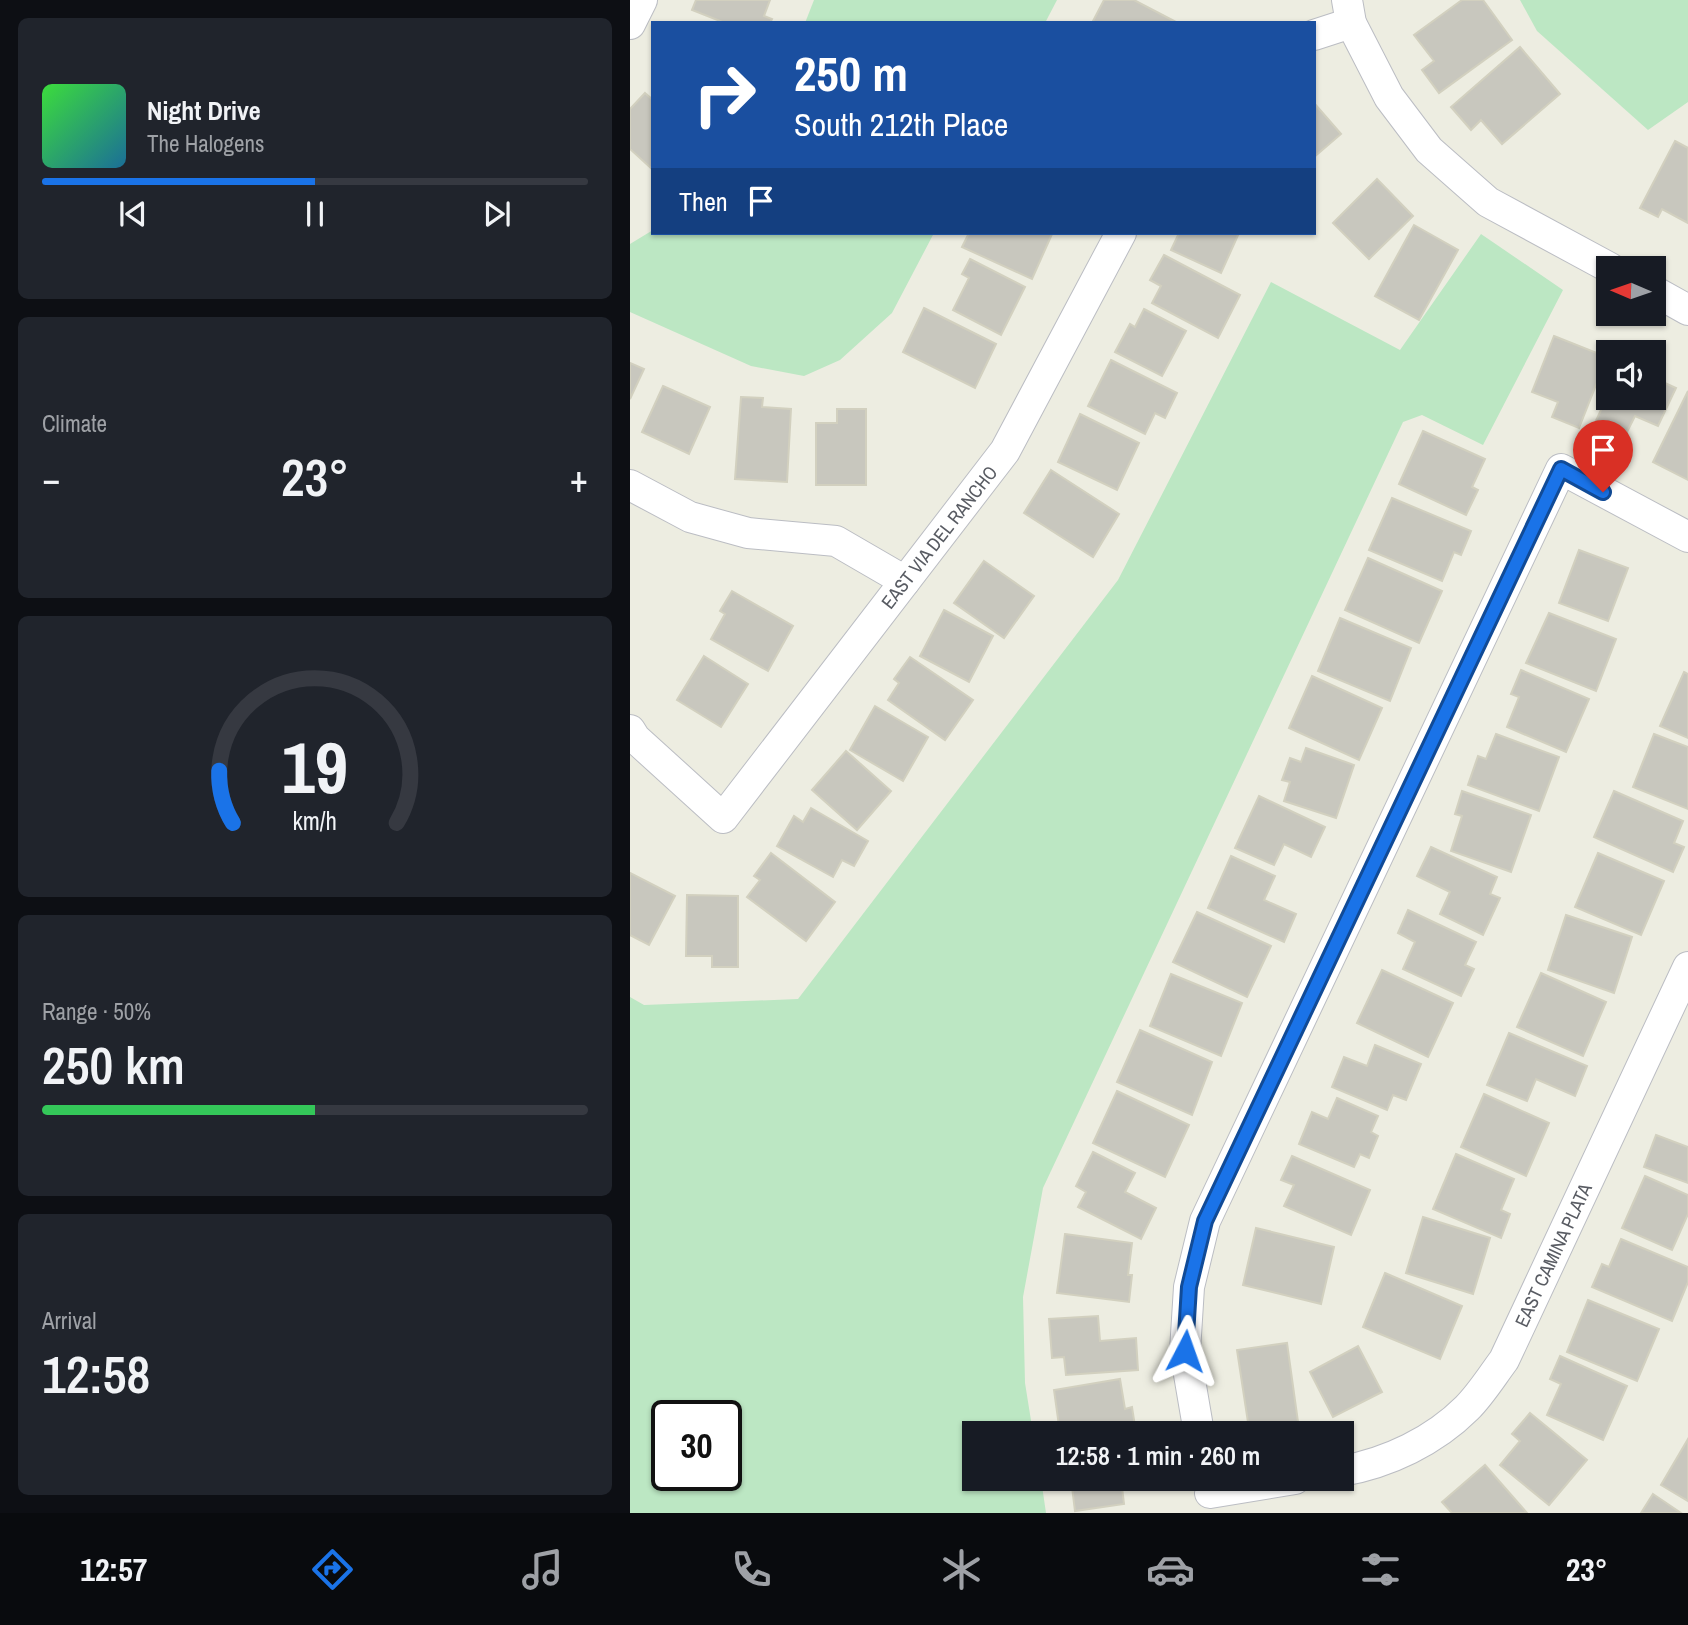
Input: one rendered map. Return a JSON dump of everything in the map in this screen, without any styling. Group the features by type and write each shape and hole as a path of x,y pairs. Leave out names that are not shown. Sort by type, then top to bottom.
{"street":[{"path":"630,24 642,0"},
{"path":"1316,34 1349,11 1389,97 1429,149 1488,202 1596,260"},
{"name":"EAST VIA DEL RANCHO","path":"630,730 635,738 723,818 1005,451 1120,235"},
{"path":"1666,298 1688,310"},
{"path":"1197,1421 1185,1351 1189,1287 1205,1221 1561,469 1688,537"},
{"path":"630,485 690,517 748,533 836,541 905,581"},
{"name":"EAST CAMINA PLATA","path":"1354,1469 1366,1467 1422,1444 1467,1408 1504,1360 1688,967"},
{"path":"1210,1495 1231,1491"}],"green space":[{"path":"814,0 1057,0 1046,21 806,21"},
{"path":"1520,0 1688,0 1688,102 1648,130 1537,31"},
{"path":"651,231 651,235 933,235 892,313 840,360 804,376 751,366 630,312 630,244"},
{"path":"1481,234 1563,290 1483,445 1422,415 1403,422 1043,1188 1023,1297 1025,1383 1031,1421 962,1421 962,1491 1043,1491 1046,1513 630,1513 630,997 644,1005 798,999 1118,580 1271,282 1400,350"}],"building":[{"path":"696,0 770,0 764,16 772,19 720,21 692,10"},
{"path":"1104,0 1134,0 1174,21 1093,21"},
{"path":"1462,0 1483,0 1512,40 1439,93 1422,70 1434,61 1414,35"},
{"path":"1520,47 1560,94 1502,144 1481,120 1471,130 1451,107"},
{"path":"645,93 651,98 651,168 630,149 630,109"},
{"path":"1316,105 1341,134 1316,155"},
{"path":"1675,141 1688,148 1688,223 1662,209 1658,217 1640,208"},
{"path":"1377,179 1413,216 1369,259 1333,223"},
{"path":"1414,225 1458,250 1419,320 1375,296"},
{"path":"968,235 1052,235 1032,279 962,247"},
{"path":"1178,235 1238,235 1221,273 1171,250"},
{"path":"1164,255 1240,295 1218,338 1152,303 1161,286 1150,280"},
{"path":"970,259 1025,287 1001,335 953,310 969,278 962,274"},
{"path":"924,308 996,344 975,388 903,352"},
{"path":"1144,309 1186,331 1162,376 1115,352 1130,324 1135,327"},
{"path":"1554,336 1596,353 1596,385 1579,428 1552,417 1558,402 1532,392"},
{"path":"1111,360 1177,393 1165,418 1155,413 1145,434 1088,406"},
{"path":"630,363 644,369 630,399"},
{"path":"1666,383 1676,388 1666,409"},
{"path":"663,386 710,407 689,454 642,432"},
{"path":"1688,391 1688,480 1653,462"},
{"path":"741,397 763,398 762,407 791,409 787,482 735,479"},
{"path":"837,409 866,409 866,485 816,485 816,423 837,423"},
{"path":"1601,410 1666,410 1658,426 1635,416 1622,442 1593,427"},
{"path":"1080,414 1139,443 1117,490 1058,462"},
{"path":"1423,431 1485,459 1472,487 1478,490 1466,515 1399,484"},
{"path":"1051,470 1119,514 1093,557 1024,513"},
{"path":"1392,498 1471,531 1461,555 1454,552 1442,581 1369,550"},
{"path":"1579,550 1628,568 1608,621 1559,603"},
{"path":"1368,558 1442,591 1419,643 1345,610"},
{"path":"984,561 1034,596 1004,638 954,603"},
{"path":"732,591 793,626 768,671 711,639 725,614 720,611"},
{"path":"944,610 993,636 969,682 920,656"},
{"path":"1549,613 1616,639 1596,691 1526,663"},
{"path":"1340,618 1411,648 1390,701 1318,671"},
{"path":"704,656 748,684 721,727 677,700"},
{"path":"910,657 973,700 945,740 888,700 899,683 894,679"},
{"path":"1521,670 1589,699 1566,752 1507,727 1519,697 1511,694"},
{"path":"1684,672 1688,674 1688,738 1660,726"},
{"path":"1312,676 1382,708 1359,760 1289,728"},
{"path":"875,706 928,737 903,781 850,750"},
{"path":"1496,734 1559,757 1539,811 1468,785 1478,756 1486,759"},
{"path":"1654,734 1688,747 1688,809 1633,787"},
{"path":"1306,748 1354,765 1336,818 1284,801 1290,782 1282,780 1290,758 1301,762"},
{"path":"846,751 891,791 857,830 812,790"},
{"path":"1462,791 1531,815 1511,872 1451,851 1462,816 1455,814"},
{"path":"1614,791 1683,821 1674,843 1684,847 1673,872 1594,837"},
{"path":"1259,796 1325,827 1311,857 1284,844 1274,865 1235,848"},
{"path":"811,808 868,841 854,866 842,860 833,877 777,846 794,816 803,822"},
{"path":"1431,847 1497,877 1490,894 1500,898 1483,935 1440,914 1450,892 1417,876"},
{"path":"771,853 835,902 806,941 747,897 760,880 754,876"},
{"path":"1598,853 1664,881 1641,935 1575,907"},
{"path":"1231,856 1275,876 1264,900 1296,914 1284,942 1208,908"},
{"path":"630,873 675,896 649,945 630,935"},
{"path":"687,895 738,896 738,967 712,967 712,956 686,956"},
{"path":"1408,910 1476,942 1465,965 1474,969 1461,996 1403,969 1415,942 1398,933"},
{"path":"1197,912 1271,946 1247,997 1173,962"},
{"path":"1566,915 1632,937 1614,993 1548,970"},
{"path":"1382,970 1453,1003 1428,1057 1357,1023"},
{"path":"1541,973 1606,1002 1583,1056 1517,1027"},
{"path":"1171,974 1242,1003 1221,1056 1150,1026"},
{"path":"1140,1030 1212,1062 1192,1115 1117,1082"},
{"path":"1509,1033 1587,1066 1575,1096 1536,1079 1527,1101 1487,1085"},
{"path":"1375,1045 1421,1064 1406,1100 1393,1095 1387,1110 1332,1087 1344,1057 1367,1066"},
{"path":"1117,1091 1189,1125 1165,1177 1093,1143"},
{"path":"1484,1094 1549,1123 1526,1176 1461,1147"},
{"path":"1337,1098 1378,1116 1371,1132 1378,1136 1369,1158 1360,1154 1354,1167 1299,1144 1312,1112 1328,1119"},
{"path":"1656,1135 1688,1147 1688,1183 1644,1167"},
{"path":"1093,1152 1135,1173 1125,1192 1156,1208 1141,1239 1078,1207 1086,1192 1076,1186"},
{"path":"1456,1154 1514,1179 1501,1210 1510,1214 1501,1238 1433,1209"},
{"path":"1292,1156 1370,1190 1351,1235 1284,1206 1294,1185 1281,1180"},
{"path":"1645,1176 1688,1195 1688,1214 1672,1250 1622,1228"},
{"path":"1423,1217 1490,1238 1473,1294 1406,1273"},
{"path":"1256,1228 1334,1247 1321,1304 1243,1285"},
{"path":"1065,1234 1132,1243 1128,1275 1132,1275 1129,1302 1057,1293"},
{"path":"1621,1239 1688,1267 1688,1282 1672,1321 1592,1287 1602,1264 1609,1267"},
{"path":"1385,1273 1462,1306 1440,1359 1363,1327"},
{"path":"1588,1300 1659,1329 1637,1381 1567,1352"},
{"path":"1098,1316 1100,1341 1136,1338 1138,1370 1066,1375 1064,1357 1052,1358 1049,1319"},
{"path":"1287,1343 1298,1421 1248,1421 1237,1350"},
{"path":"1358,1346 1382,1392 1333,1417 1310,1372"},
{"path":"1560,1356 1627,1386 1603,1440 1547,1415 1561,1384 1550,1379"},
{"path":"1120,1379 1125,1409 1132,1407 1134,1421 1058,1421 1054,1390"},
{"path":"1530,1413 1587,1460 1549,1505 1500,1465 1520,1441 1512,1434"},
{"path":"1688,1439 1688,1501 1661,1485"},
{"path":"1485,1465 1527,1513 1452,1513 1442,1502"},
{"path":"1072,1491 1122,1491 1124,1504 1075,1511"},
{"path":"1653,1494 1681,1513 1641,1513"}],"route":[{"path":"1185,1351 1189,1287 1205,1221 1561,469 1603,492"}]}
